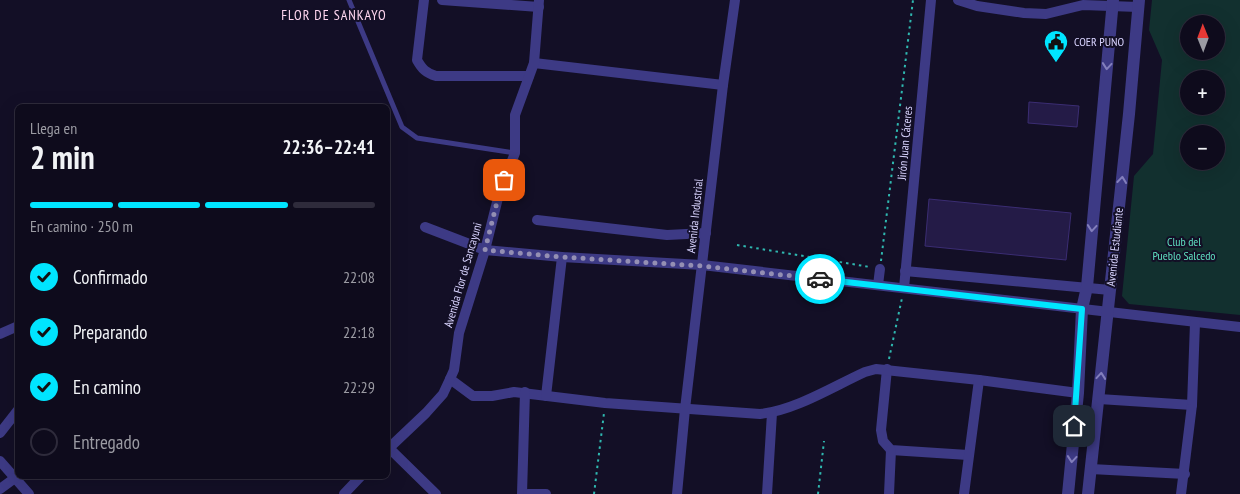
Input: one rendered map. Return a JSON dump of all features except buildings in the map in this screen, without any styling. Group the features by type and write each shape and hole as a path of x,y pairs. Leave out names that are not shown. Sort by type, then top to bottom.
{"street":[{"path":"424,0 417,60 421,68 428,74 436,76 529,76"},
{"path":"442,0 539,4"},
{"name":"Avenida Industrial","path":"678,494 685,409 723,85 735,0"},
{"name":"Jirón Juan Cáceres","path":"904,288 931,0"},
{"path":"958,0 999,10 1046,14 1083,5 1112,2 1139,3"},
{"name":"Avenida Estudiante","path":"1068,494 1078,392 1082,309 1087,287 1112,2"},
{"name":"Avenida Estudiante","path":"1088,494 1139,3"},
{"name":"Avenida Flor de Sancayuni","path":"390,447 426,414 443,394 454,370 459,334 485,250 499,194 516,153 515,115 534,63 539,4"},
{"path":"534,63 723,85"},
{"path":"537,220 667,235 706,233"},
{"path":"424,227 485,250 702,266 1240,327"},
{"path":"546,396 562,257"},
{"path":"878,285 880,269"},
{"path":"906,271 1110,290"},
{"path":"1181,494 1192,405 1195,323"},
{"path":"0,334 15,327"},
{"path":"450,380 473,396 525,392 605,403 760,414 772,413 786,408 865,372 876,369 1078,392"},
{"path":"887,369 881,430 883,441 891,450 889,494"},
{"path":"964,494 979,380"},
{"path":"522,494 525,392"},
{"path":"1099,399 1192,405"},
{"path":"767,494 772,413"},
{"path":"0,433 15,414"},
{"path":"891,450 968,455"},
{"path":"390,451 436,494"},
{"path":"0,461 15,478 0,489"},
{"path":"1091,469 1184,474"},
{"path":"16,479 29,494"},
{"path":"346,493 358,479"},
{"path":"528,494 546,494"}],"lane":[{"path":"348,0 402,127 417,138 516,153"}],"path":[{"path":"737,245 880,269 913,0"},
{"path":"887,369 904,288"},
{"path":"594,494 605,403"},
{"path":"818,494 824,441"}],"green space":[{"name":"Club del Pueblo Salcedo","path":"1152,0 1240,0 1240,315 1129,304 1122,296 1134,176 1153,154 1162,60 1149,30"}],"way so far":[{"path":"504,180 485,250 702,266 820,279"}],"place":[{"name":"COER PUNO","path":"1056,63"}],"district":[{"name":"FLOR DE SANKAYO","path":"334,15"}],"route":[{"path":"820,279 1082,309 1078,392 1074,426"}]}
